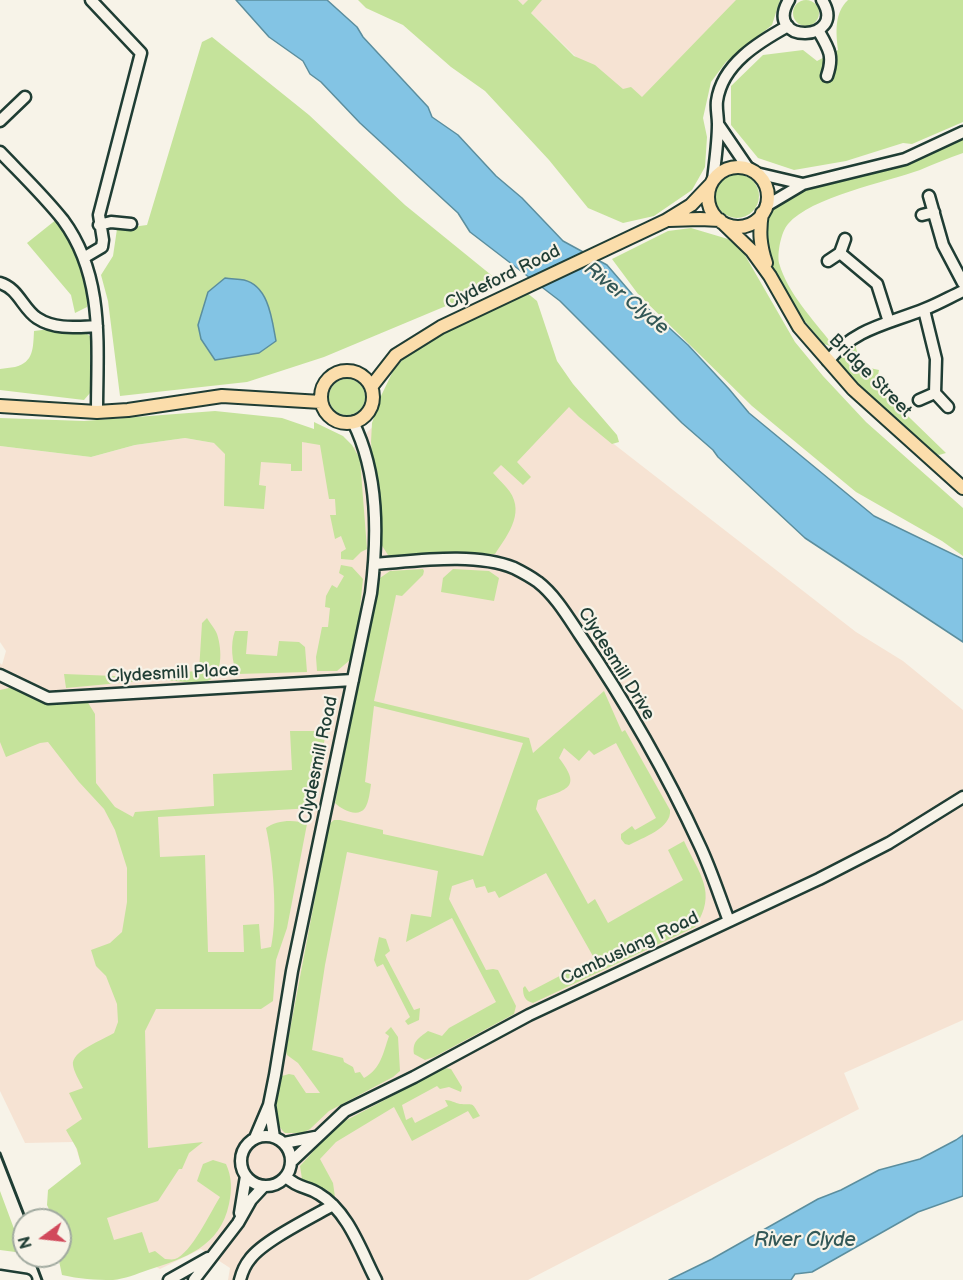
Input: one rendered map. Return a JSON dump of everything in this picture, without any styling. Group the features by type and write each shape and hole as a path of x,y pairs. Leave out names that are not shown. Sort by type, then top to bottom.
{"main road":[{"path":"738,166 752,171 763,181 767,190 764,210 752,223 742,226 732,226 721,221 710,208 708,199 712,182 719,173 728,168 738,166"},
{"name":"Clydeford Road","path":"352,423 368,413 372,405 371,387 396,355 441,327 665,221 690,205 712,182"},
{"name":"Bridge Street","path":"764,210 759,238 770,276"},
{"name":"Clydeford Road","path":"665,221 700,219 721,221"},
{"name":"Bridge Street","path":"721,221 752,251 770,276 799,327 853,389 963,488"},
{"path":"352,423 336,421 329,417 321,402 323,385 335,373 352,370 367,380 371,387"},
{"path":"0,406 97,412 128,410 222,396 321,402"}],"street":[{"path":"85,257 102,247 104,240 99,225 99,215 141,53 91,0"},
{"path":"789,0 784,13 788,26 799,33 806,34 818,30 826,20 826,7 823,1"},
{"path":"712,182 718,124 717,102 721,86 730,69 739,59 788,26"},
{"path":"818,30 826,43 832,63 827,76"},
{"path":"0,121 25,97"},
{"path":"718,124 752,171 803,184"},
{"path":"764,210 803,184 905,159 963,132"},
{"path":"0,152 63,220 85,257 94,288 97,326 97,412"},
{"path":"929,196 943,245 963,283"},
{"path":"922,215 934,212"},
{"path":"99,225 111,222 131,224"},
{"path":"828,261 840,253 845,239"},
{"path":"840,253 877,284 888,322"},
{"path":"0,283 16,294 37,318 64,328 97,326"},
{"path":"828,361 844,344 865,331 924,310 963,291"},
{"path":"924,310 936,359 935,393 948,407"},
{"path":"920,400 935,393"},
{"name":"Clydesmill Road","path":"255,1138 269,1105 292,971 362,641 374,564 374,507 369,462 362,440 352,423"},
{"name":"Clydesmill Drive","path":"374,564 429,561 490,562 515,569 538,582 561,608 588,646 660,768 700,846 729,921"},
{"name":"Clydesmill Place","path":"0,675 48,698 353,680"},
{"name":"Cambuslang Road","path":"292,1161 345,1111 529,1015 889,843 963,797"},
{"name":"Clydesmill Road","path":"269,1105 274,1137"},
{"path":"274,1137 288,1148 292,1161 286,1177 272,1186 257,1185 246,1176 242,1169 242,1154 249,1142 255,1138 274,1137"},
{"name":"Cambuslang Road","path":"284,1143 315,1137"},
{"path":"238,1222 246,1176"},
{"path":"286,1177 298,1187 318,1193 342,1215 376,1280"},
{"path":"194,1280 238,1222 251,1200 264,1186"},
{"path":"240,1280 251,1257 265,1245 333,1205"},
{"path":"169,1280 214,1255"},
{"path":"0,1276 27,1280"}],"shaded area":[{"path":"518,0 765,0 631,111"},
{"path":"494,318 579,417 856,632 903,661 963,710 963,1020 844,1073 859,1109 528,1280 228,1280 230,1268 201,1249 160,1269 140,1258 108,1246 74,1142 25,1143 0,1091 0,663 2,665 6,651 0,642 0,446 91,457 135,445 185,438 214,443 231,433 353,448 387,411"}],"green space":[{"path":"358,0 518,0 523,5 528,0 542,0 531,13 574,56 595,65 623,89 631,87 642,97 736,0 780,0 772,25 726,62 711,82 703,118 707,137 705,167 692,190 654,216 623,223 588,208 549,160 485,91 451,67 403,25 366,8"},
{"path":"806,0 815,4 819,13 815,22 806,26 797,22 793,13 797,4"},
{"path":"848,0 963,0 963,122 912,144 903,143 846,161 794,170 758,158 731,125 731,86 763,55 803,50 817,61 838,50 838,17"},
{"path":"212,37 309,115 405,205 501,283 324,357 247,382 120,396 108,301 101,275 113,256 117,229 147,225 202,42"},
{"path":"963,139 963,153 920,170 831,198 799,214 788,224 780,243 779,263 795,296 832,344 830,346 824,344 797,311 769,262 764,244 767,215 793,193 921,159"},
{"path":"737,174 752,181 759,196 752,211 737,218 722,211 715,196 722,181"},
{"path":"57,219 80,261 86,284 87,307 75,313 71,295 27,243"},
{"path":"691,228 728,239 742,250 795,342 823,376 866,422 963,508 963,556 942,541 856,492 752,406 638,294 612,259 668,231"},
{"path":"526,292 537,301 557,361 573,384 617,435 619,442 612,444 569,407 517,462 531,477 523,485 501,465 493,473 512,496 515,504 514,521 495,554 388,555 379,541 371,442 372,423 393,371 411,350 436,333"},
{"path":"34,331 82,331 90,336 90,393 84,400 0,390 0,369 15,367 26,362 31,354"},
{"path":"854,341 861,366 879,370 876,385 946,453 939,455 930,451 841,367 839,359"},
{"path":"347,379 359,385 365,397 359,409 347,415 335,409 329,397 335,385"},
{"path":"215,411 282,418 314,429 314,422 343,436 352,445 360,459 367,549 353,560 341,559 341,552 346,549 341,536 335,539 330,515 336,515 335,499 329,499 320,445 302,442 302,471 291,471 291,464 261,462 259,485 266,486 264,509 224,506 225,454 214,443 185,438 135,445 91,457 0,446 0,418 84,421"},
{"path":"341,565 352,567 363,579 359,618 350,660 337,671 317,671 316,657 322,627 328,627 330,608 325,607 326,596 332,585 337,588 344,576 339,573"},
{"path":"423,569 423,575 402,596 396,595 374,701 529,738 533,753 604,691 622,732 625,730 670,810 666,822 655,832 629,845 621,839 621,834 632,826 635,830 656,818 616,743 594,755 589,750 579,761 564,748 559,758 570,776 570,782 563,790 538,800 536,809 588,904 595,899 608,923 683,880 668,850 684,841 704,883 705,903 702,915 695,927 533,1003 525,998 523,988 525,986 529,992 594,958 546,873 499,898 495,891 488,893 485,886 476,888 473,879 452,886 449,899 486,970 498,970 516,1006 514,1014 425,1060 414,1054 414,1050 417,1040 428,1031 442,1036 449,1028 496,1002 452,918 406,942 411,914 431,917 438,871 347,852 325,965 312,1050 343,1058 344,1062 353,1067 355,1073 360,1072 364,1078 381,1060 389,1036 385,1033 391,1027 398,1037 400,1071 329,1111 303,1133 285,1133 277,1121 276,1114 282,1076 294,1075 306,1093 320,1093 286,1051 329,824 334,820 340,820 383,830 383,834 483,856 523,743 374,706 365,782 371,784 366,806 362,811 354,813 335,803 380,578 390,571"},
{"path":"453,569 489,571 499,578 494,601 441,592 443,578"},
{"path":"207,618 217,634 220,647 220,662 215,675 211,680 199,683 166,680 166,673 199,671 202,623"},
{"path":"235,631 248,631 246,654 277,656 279,641 299,642 305,647 307,672 237,674 232,653"},
{"path":"64,674 140,677 141,681 66,688"},
{"path":"13,687 50,700 87,701 95,714 96,783 115,807 133,817 135,812 214,806 213,774 292,770 290,731 326,731 313,808 158,817 160,857 205,855 208,952 244,952 243,925 259,924 261,949 271,947 274,888 266,828 286,821 307,824 287,928 276,960 273,1001 261,1009 156,1009 145,1031 148,1148 203,1142 189,1153 182,1169 179,1169 158,1201 107,1218 114,1240 142,1232 149,1253 155,1251 165,1259 175,1259 194,1241 220,1197 197,1181 203,1164 213,1160 226,1164 231,1184 229,1204 224,1219 218,1231 199,1249 175,1261 117,1279 87,1279 62,1275 61,1268 72,1268 72,1208 48,1208 47,1205 48,1190 81,1164 77,1149 66,1130 82,1119 69,1093 83,1088 74,1070 74,1060 89,1046 114,1033 118,1022 117,1004 106,976 96,966 91,950 110,943 122,932 127,902 127,868 115,830 104,809 79,782 48,742 6,757 0,742 0,690"},
{"path":"379,937 386,939 390,951 385,955 414,1010 420,1008 419,1020 408,1025 405,1021 410,1017 383,964 377,967 374,960"},
{"path":"445,1068 451,1069 462,1087 461,1092 449,1087 440,1089 437,1086 402,1105 406,1120 412,1117 415,1123 448,1106 445,1100 472,1105 480,1116 473,1119 468,1111 412,1141 394,1107 336,1142 320,1159 333,1183 335,1197 327,1190 302,1179 300,1166 343,1122"},
{"path":"0,1191 12,1223 12,1252 0,1250"}],"water":[{"name":"River Clyde","path":"236,0 327,0 357,27 363,37 428,107 432,117 458,135 496,176 522,198 563,241 607,265 632,294 688,345 749,413 874,516 963,559 963,642 805,538 682,423 560,301 470,232 458,213 310,74 303,61 269,37"},
{"path":"225,278 244,280 259,289 268,305 276,341 259,353 215,360 201,339 198,325 208,292"},
{"name":"River Clyde","path":"963,1135 963,1196 918,1212 812,1272 795,1274 791,1280 669,1280 712,1259 818,1199 879,1170 920,1159"}],"railway":[{"path":"0,1153 21,1208"},
{"path":"38,1268 42,1280"}]}
